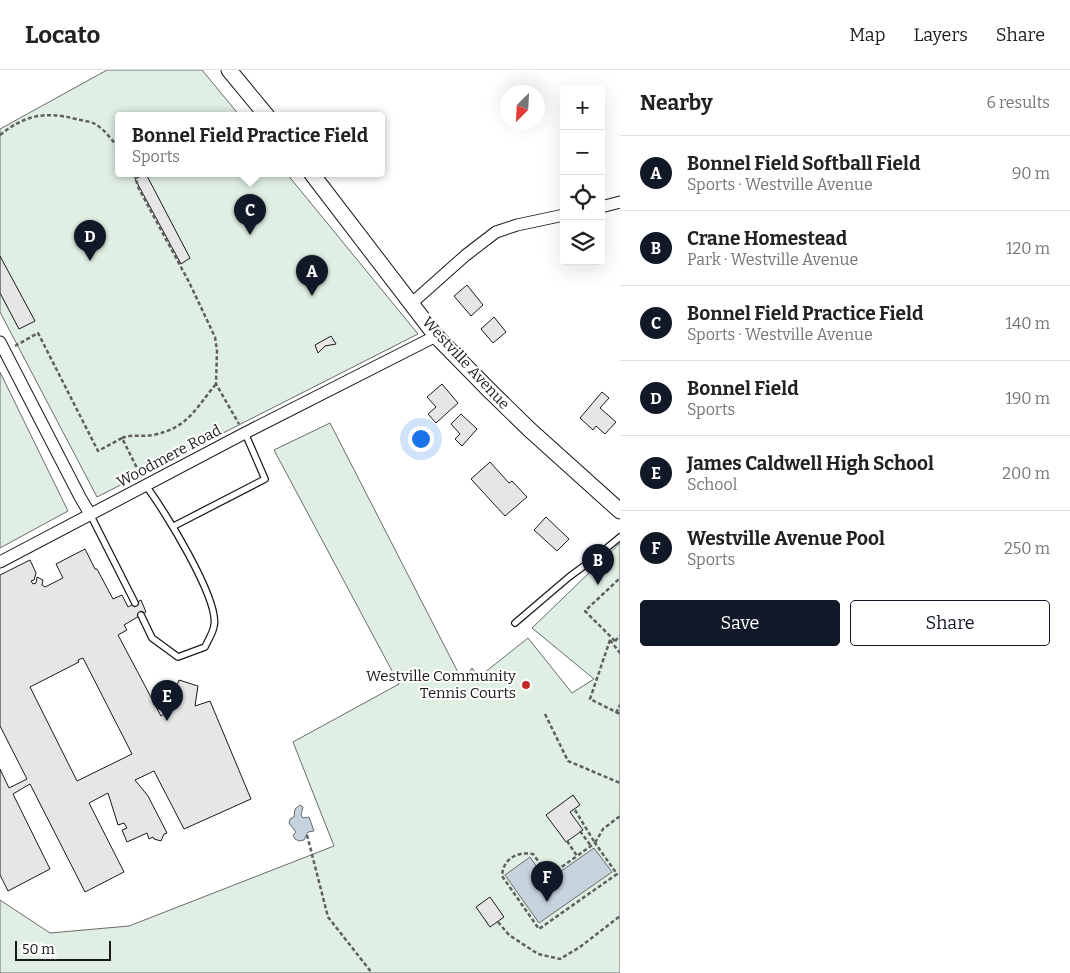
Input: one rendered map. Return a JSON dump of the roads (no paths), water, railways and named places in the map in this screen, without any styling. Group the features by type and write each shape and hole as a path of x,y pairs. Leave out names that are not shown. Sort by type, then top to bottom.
{"street":[{"path":"230,70 264,112"},
{"name":"Westville Avenue","path":"314,177 436,336 530,430 620,511"},
{"path":"605,207 620,202"},
{"path":"412,303 466,255 496,232 517,225 560,216"},
{"name":"Woodmere Road","path":"0,562 245,433 436,336"},
{"path":"2,347 90,514"}],"lane":[{"path":"174,526 265,479 245,433"},
{"path":"141,615 152,638 178,657 205,647 215,624 209,596 174,526 146,486"},
{"path":"90,514 135,603"},
{"path":"515,624 620,536"}],"place":[{"name":"Bonnel Field Practice Field","path":"250,235"},
{"name":"Bonnel Field","path":"90,261"},
{"name":"Bonnel Field Softball Field","path":"312,296"},
{"name":"Crane Homestead","path":"598,585"},
{"name":"Westville Community Tennis Courts","path":"526,685"},
{"name":"James Caldwell High School","path":"167,721"},
{"name":"Westville Avenue Pool","path":"547,902"}]}
